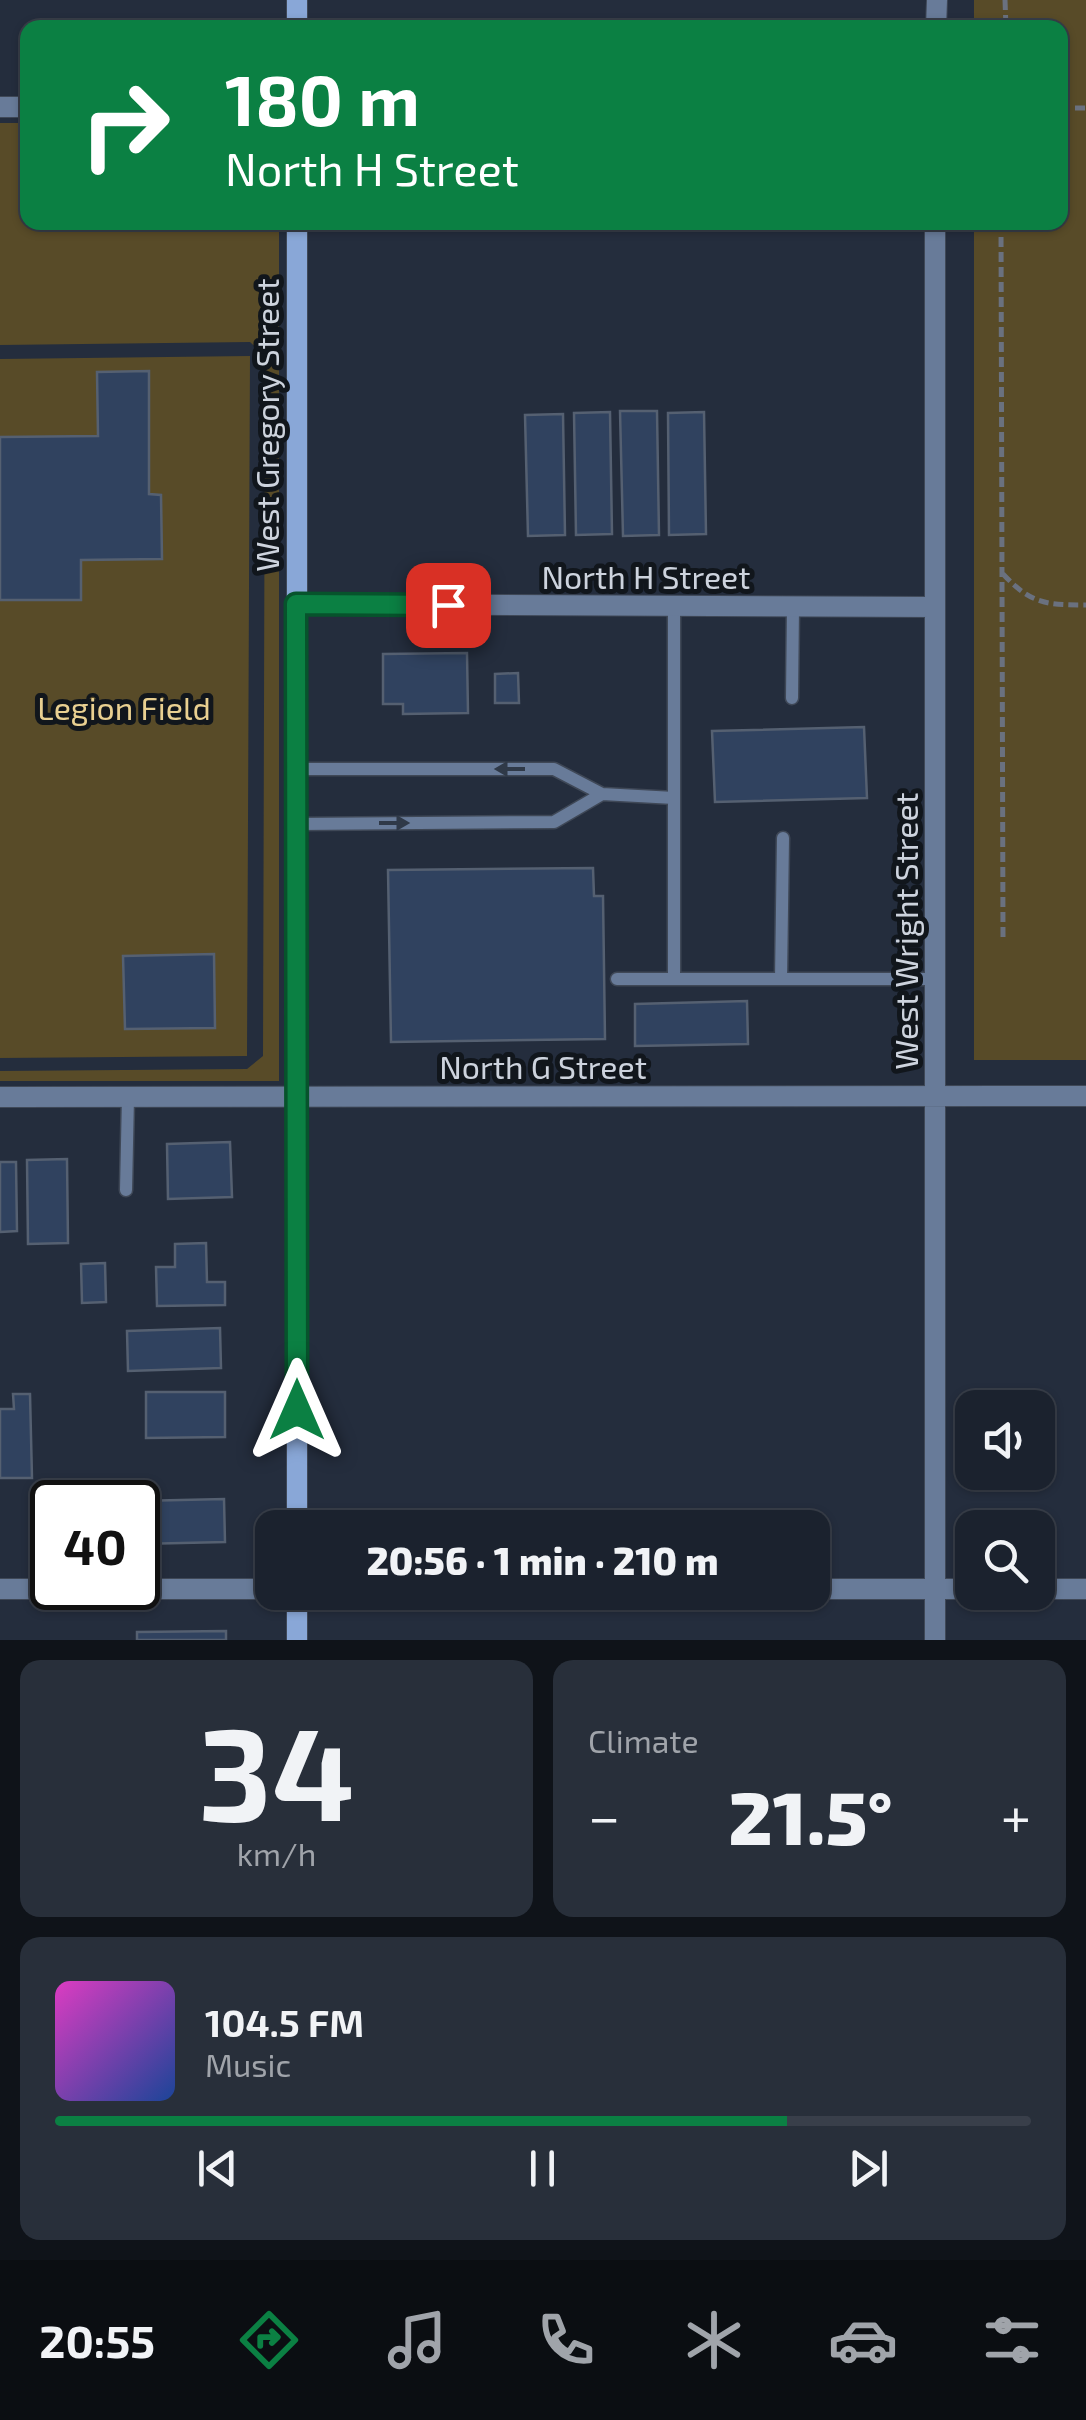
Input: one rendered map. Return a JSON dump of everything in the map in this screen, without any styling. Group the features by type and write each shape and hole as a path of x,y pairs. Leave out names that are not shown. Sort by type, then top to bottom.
{"street":[{"name":"West Gregory Street","path":"297,230 297,1510"},
{"name":"West Wright Street","path":"936,230 936,1640"},
{"name":"North H Street","path":"296,604 935,607"},
{"name":"North G Street","path":"0,1097 1086,1096"},
{"path":"830,1589 955,1589"},
{"path":"1055,1589 1086,1589"},
{"path":"0,1590 255,1590"},
{"path":"297,1610 297,1640"}],"lane":[{"path":"674,606 674,979"},
{"path":"792,698 793,607"},
{"path":"296,770 554,769 602,794 674,798"},
{"path":"296,824 554,822 602,794"},
{"path":"781,979 783,838"},
{"path":"617,979 935,979"},
{"path":"126,1190 128,1097"}],"path":[{"path":"1001,230 1003,937"},
{"path":"1001,572 1021,593 1040,603 1086,605"}],"green space":[{"path":"974,0 1086,0 1086,1060 974,1060 974,230 1068,230 1068,20 974,20"},
{"path":"0,123 20,123 20,230 279,230 279,1081 0,1081 0,1071 247,1069 263,1056 265,356 250,342 0,345"},
{"name":"Legion Field","path":"250,356 247,1056 0,1058 0,359"}],"building":[{"path":"149,371 149,494 161,495 162,559 81,560 81,600 0,600 0,437 98,436 97,372"},
{"path":"620,411 657,411 659,535 623,536"},
{"path":"610,412 612,534 576,535 574,413"},
{"path":"704,412 706,534 669,535 668,413"},
{"path":"563,414 565,535 528,536 525,415"},
{"path":"467,653 468,713 403,714 403,704 383,704 383,654"},
{"path":"518,673 519,703 495,703 495,674"},
{"path":"864,727 867,798 715,802 712,731"},
{"path":"593,868 594,896 603,896 605,1039 391,1042 388,870"},
{"path":"214,954 215,1028 125,1029 123,956"},
{"path":"747,1001 748,1044 635,1046 635,1004"},
{"path":"230,1142 232,1197 168,1199 167,1144"},
{"path":"67,1159 68,1243 28,1244 27,1160"},
{"path":"0,1162 16,1162 17,1231 0,1232"},
{"path":"206,1243 207,1282 225,1282 225,1305 157,1306 156,1267 175,1267 175,1244"},
{"path":"105,1263 106,1302 82,1303 81,1264"},
{"path":"220,1328 221,1368 128,1371 127,1331"},
{"path":"146,1392 225,1392 225,1437 146,1438"},
{"path":"13,1394 30,1394 32,1478 0,1478 0,1409 14,1409"},
{"path":"224,1499 225,1542 160,1544 160,1500"},
{"path":"226,1631 226,1640 137,1640 137,1632"}],"route":[{"path":"297,1410 296,604 448,605"}]}
